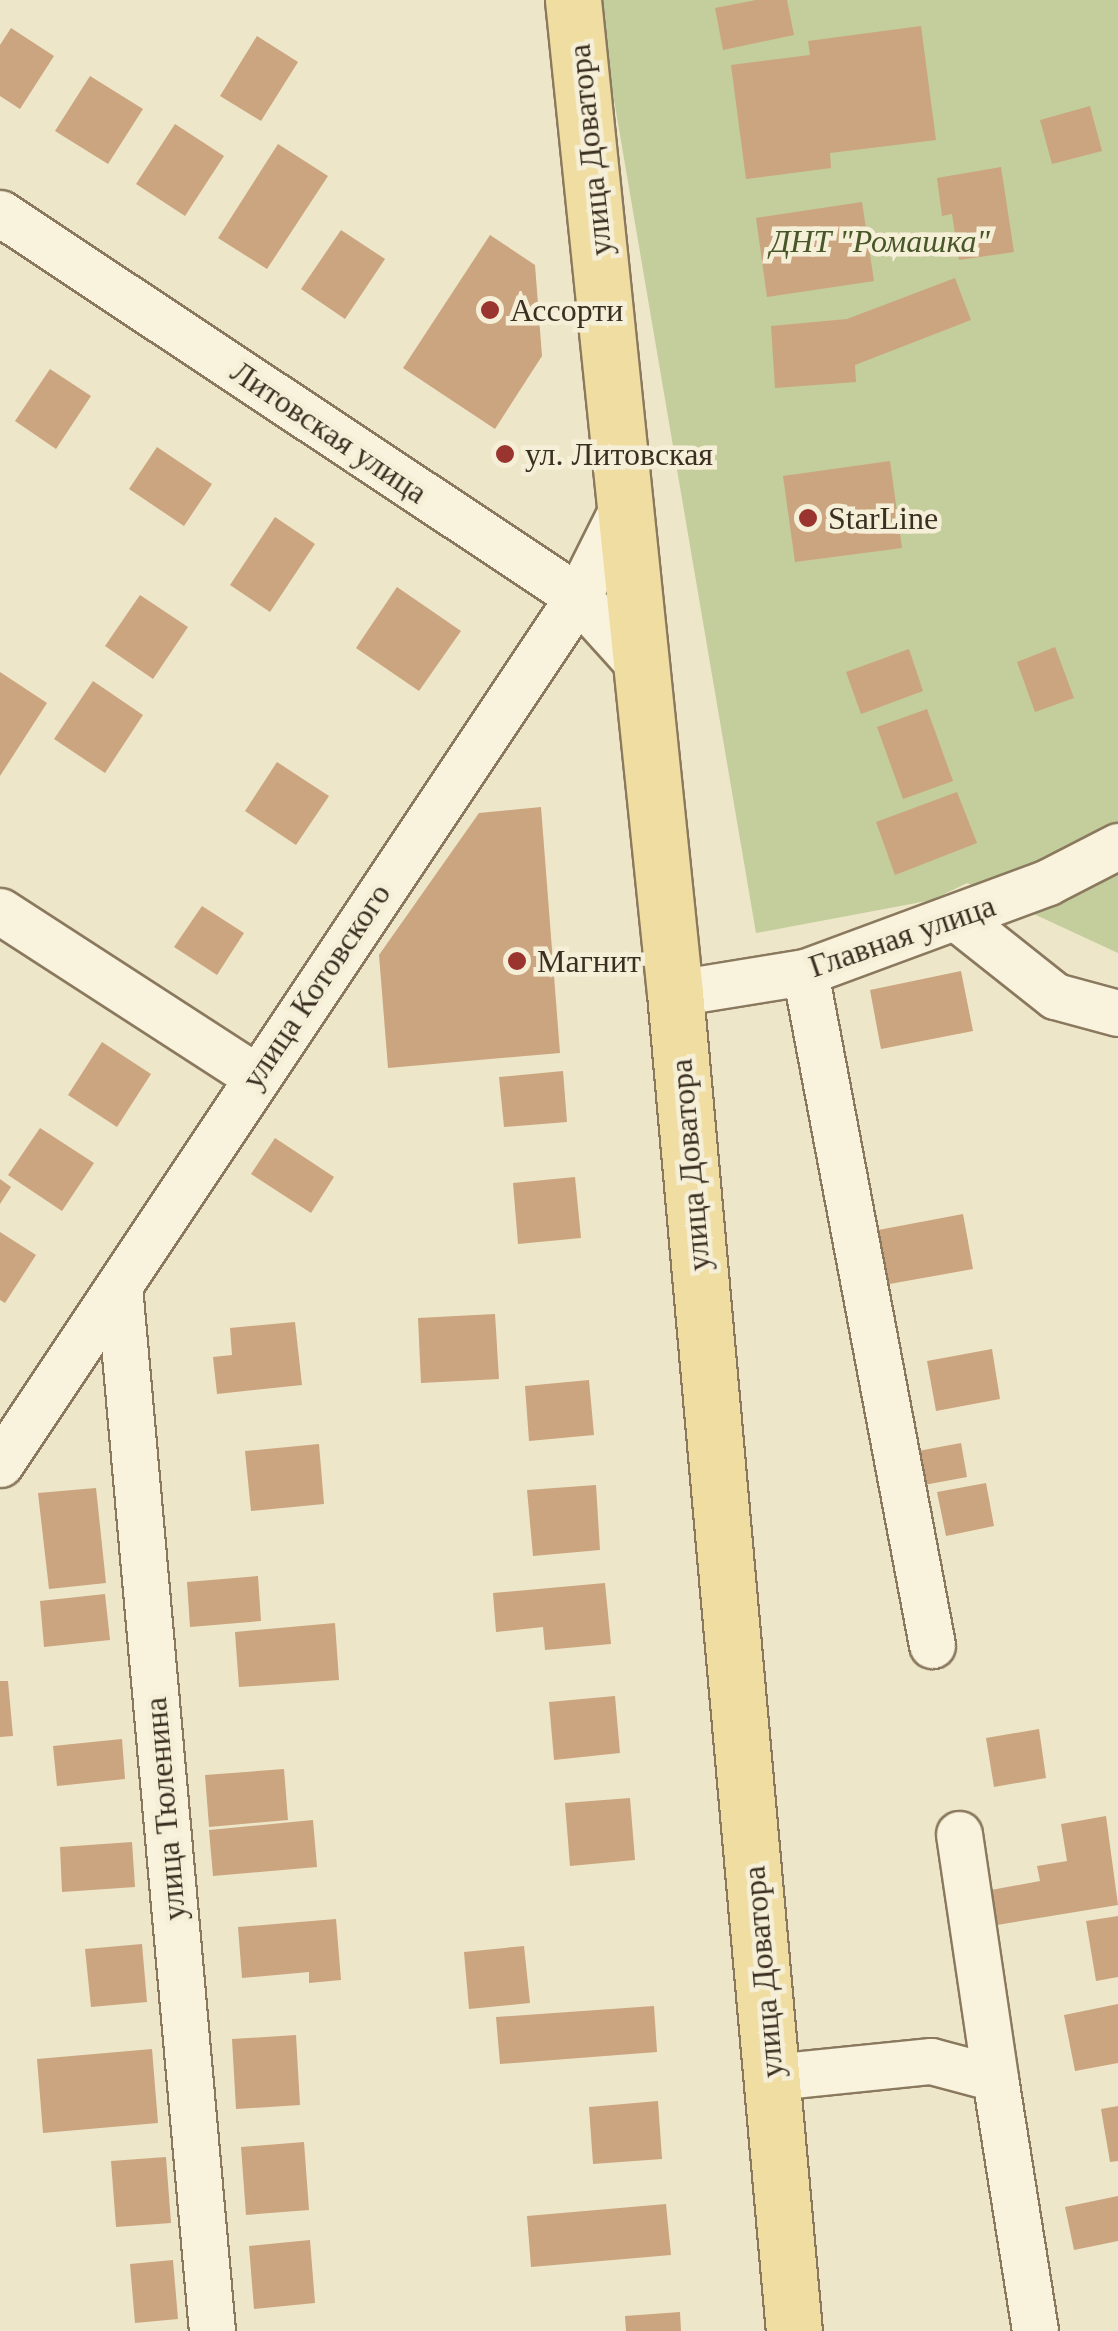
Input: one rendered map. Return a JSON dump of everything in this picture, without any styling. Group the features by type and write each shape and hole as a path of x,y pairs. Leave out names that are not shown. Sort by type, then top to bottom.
{"main road":[{"name":"улица Доватора","path":"573,0 675,993 794,2331"}],"street":[{"name":"Литовская улица","path":"0,213 578,598 642,669"},
{"name":"улица Котовского","path":"0,1464 255,1076 578,598 625,503"},
{"name":"Главная улица","path":"675,993 805,972 958,918 1118,846"},
{"path":"0,911 255,1076"},
{"path":"958,918 1055,996 1118,1012"},
{"path":"805,972 932,1644"},
{"name":"улица Тюленина","path":"119,1287 212,2331"},
{"path":"959,1834 1035,2331"},
{"path":"773,2077 932,2061 995,2078"}],"green space":[{"name":"ДНТ \"Ромашка\"","path":"597,0 1118,0 1118,953 967,883 932,900 756,933"}],"building":[{"path":"756,0 787,0 794,35 723,50 715,8"},
{"path":"921,26 936,140 830,153 831,168 746,179 731,65 810,55 808,41"},
{"path":"11,28 54,56 20,109 0,96 0,45"},
{"path":"257,36 298,62 261,121 220,96"},
{"path":"90,76 143,109 108,164 55,131"},
{"path":"1090,106 1102,151 1052,164 1040,120"},
{"path":"175,124 224,156 185,216 136,184"},
{"path":"278,144 328,176 267,269 218,238"},
{"path":"1001,167 1014,252 959,260 952,214 942,216 937,178"},
{"path":"862,202 874,281 767,297 756,218"},
{"path":"341,230 385,259 345,319 301,289"},
{"name":"Ассорти","path":"490,235 535,265 542,356 495,429 403,368"},
{"path":"955,278 971,320 855,365 856,382 775,388 771,326 847,319"},
{"path":"50,369 91,396 56,449 15,421"},
{"path":"157,447 212,484 184,526 129,489"},
{"path":"890,461 902,548 795,562 783,476"},
{"path":"275,517 315,544 270,612 230,585"},
{"path":"397,587 461,631 419,691 356,648"},
{"path":"140,595 188,627 153,679 105,646"},
{"path":"1055,647 1074,698 1035,712 1017,662"},
{"path":"909,649 923,691 861,714 846,672"},
{"path":"0,672 47,703 0,776"},
{"path":"93,681 143,715 105,773 54,739"},
{"path":"927,709 953,781 903,799 877,727"},
{"path":"277,762 329,796 296,845 245,811"},
{"path":"957,792 977,843 895,875 876,822"},
{"path":"541,807 560,1053 388,1068 379,955 479,813"},
{"path":"202,906 244,933 217,975 174,947"},
{"path":"961,971 973,1031 881,1049 870,990"},
{"path":"102,1042 151,1074 117,1127 68,1095"},
{"path":"563,1071 567,1122 504,1127 499,1077"},
{"path":"40,1128 94,1163 62,1211 8,1175"},
{"path":"275,1138 334,1177 311,1213 251,1174"},
{"path":"575,1177 581,1238 518,1244 513,1183"},
{"path":"0,1179 11,1187 0,1204"},
{"path":"963,1214 973,1269 884,1285 873,1231"},
{"path":"0,1232 36,1255 5,1303 0,1300"},
{"path":"495,1314 499,1379 421,1383 418,1318"},
{"path":"295,1322 302,1385 217,1394 213,1357 232,1355 230,1328"},
{"path":"992,1349 1000,1399 936,1411 927,1361"},
{"path":"589,1380 594,1435 529,1441 525,1386"},
{"path":"961,1443 967,1477 924,1485 918,1451"},
{"path":"319,1444 324,1504 251,1511 245,1451"},
{"path":"986,1483 994,1526 946,1536 937,1492"},
{"path":"596,1485 600,1550 533,1556 527,1490"},
{"path":"96,1488 106,1583 49,1589 38,1493"},
{"path":"258,1576 261,1621 190,1627 187,1582"},
{"path":"605,1583 611,1644 545,1650 543,1627 496,1632 493,1593"},
{"path":"105,1594 110,1640 44,1647 40,1601"},
{"path":"335,1623 339,1680 239,1687 235,1632"},
{"path":"0,1681 8,1681 13,1736 0,1737"},
{"path":"615,1696 620,1753 554,1760 549,1702"},
{"path":"1039,1729 1046,1778 994,1787 986,1738"},
{"path":"122,1739 125,1779 57,1786 53,1746"},
{"path":"284,1769 288,1820 209,1827 205,1775"},
{"path":"630,1798 635,1860 570,1866 565,1803"},
{"path":"1106,1816 1118,1905 997,1925 991,1890 1040,1881 1037,1866 1067,1861 1061,1824"},
{"path":"313,1820 317,1867 213,1876 209,1830"},
{"path":"132,1842 135,1887 62,1892 60,1847"},
{"path":"1118,1916 1118,1977 1096,1981 1086,1921"},
{"path":"336,1919 341,1980 309,1983 309,1972 242,1978 238,1927"},
{"path":"142,1944 147,2002 91,2007 85,1949"},
{"path":"524,1946 530,2003 469,2009 464,1952"},
{"path":"1118,2004 1118,2063 1075,2071 1064,2015"},
{"path":"654,2006 657,2052 500,2064 496,2017"},
{"path":"296,2035 300,2105 236,2109 232,2039"},
{"path":"152,2049 158,2123 43,2133 37,2059"},
{"path":"658,2101 662,2159 593,2164 589,2107"},
{"path":"1118,2106 1118,2161 1110,2162 1101,2109"},
{"path":"304,2142 309,2210 246,2215 241,2147"},
{"path":"166,2157 171,2223 116,2227 111,2161"},
{"path":"1118,2196 1118,2241 1074,2250 1065,2207"},
{"path":"666,2204 671,2255 531,2267 527,2216"},
{"path":"310,2240 315,2303 254,2309 249,2246"},
{"path":"173,2260 178,2319 135,2323 130,2264"},
{"path":"680,2312 681,2331 626,2331 625,2316"}],"place":[{"name":"Ассорти","path":"490,310"},
{"name":"ул. Литовская","path":"505,454"},
{"name":"StarLine","path":"808,518"},
{"name":"Магнит","path":"517,961"}]}
